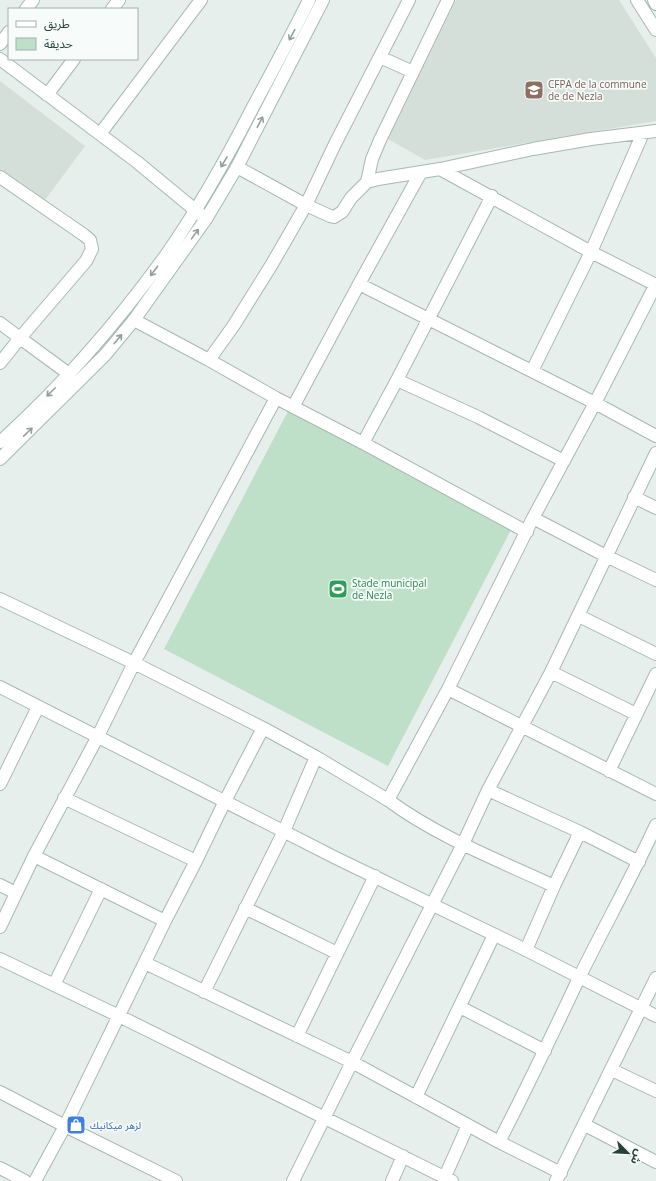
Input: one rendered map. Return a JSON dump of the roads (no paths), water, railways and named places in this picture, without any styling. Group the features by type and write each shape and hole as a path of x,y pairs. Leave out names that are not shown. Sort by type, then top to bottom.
{"street":[{"path":"27,8 33,0"},
{"path":"113,8 119,0"},
{"path":"100,134 201,0"},
{"path":"0,442 69,374 122,315 166,254 195,210 229,153 309,0"},
{"path":"0,459 105,354 134,320 206,219 237,167 323,0"},
{"path":"209,360 234,325 272,264 306,205 335,144 409,0"},
{"path":"367,182 372,159 448,0"},
{"path":"637,0 656,30"},
{"path":"654,0 656,4"},
{"path":"0,44 8,33"},
{"path":"380,57 413,72"},
{"path":"0,59 100,134 206,219"},
{"path":"47,95 73,60"},
{"path":"237,167 306,205 334,217 342,212 351,198 367,182 378,178 440,169 591,139 656,132"},
{"path":"532,371 591,252 643,133"},
{"path":"388,800 448,689 533,518 656,285 591,252 492,196 440,169"},
{"path":"293,407 421,172"},
{"path":"0,177 84,235 90,240 92,249 86,261 0,363"},
{"path":"363,443 492,196"},
{"path":"359,284 595,403 656,436"},
{"path":"134,320 276,398 363,443 527,532"},
{"path":"0,323 69,374"},
{"path":"397,380 478,417 564,461"},
{"path":"0,927 34,856 97,738 134,663 276,398"},
{"path":"299,1179 325,1118 352,1062 432,905 488,790 579,616 606,556 656,453"},
{"path":"634,497 656,508"},
{"path":"533,518 656,580"},
{"path":"0,599 134,663 263,728 316,757 388,800 415,819 462,844 554,886"},
{"path":"579,616 656,654"},
{"path":"551,672 636,714"},
{"path":"609,771 656,674"},
{"path":"0,688 97,738 165,770 284,831 526,950 656,1016"},
{"path":"448,689 656,794"},
{"path":"0,784 38,707"},
{"path":"35,1181 65,1126 165,921 263,728"},
{"path":"204,992 284,831 316,757"},
{"path":"488,790 580,832 639,862"},
{"path":"64,798 196,861"},
{"path":"500,1142 656,825"},
{"path":"526,950 580,832"},
{"path":"34,856 165,921"},
{"path":"297,1036 375,876"},
{"path":"0,884 16,893"},
{"path":"54,985 101,889"},
{"path":"245,908 337,953"},
{"path":"416,1097 494,935"},
{"path":"0,959 403,1156 446,1180 468,1125"},
{"path":"145,963 352,1062 500,1142 559,1177 656,978"},
{"path":"460,1007 545,1051"},
{"path":"612,1070 656,1091"},
{"path":"0,1094 176,1181"},
{"path":"585,1125 654,1156"},
{"path":"392,1181 403,1156"},
{"path":"0,1168 25,1181"}],"place":[{"name":"CFPA de la commune de de Nezla","path":"534,90"},
{"name":"Stade municipal de Nezla","path":"338,589"},
{"name":"لزهر ميكانيك","path":"76,1125"}]}
